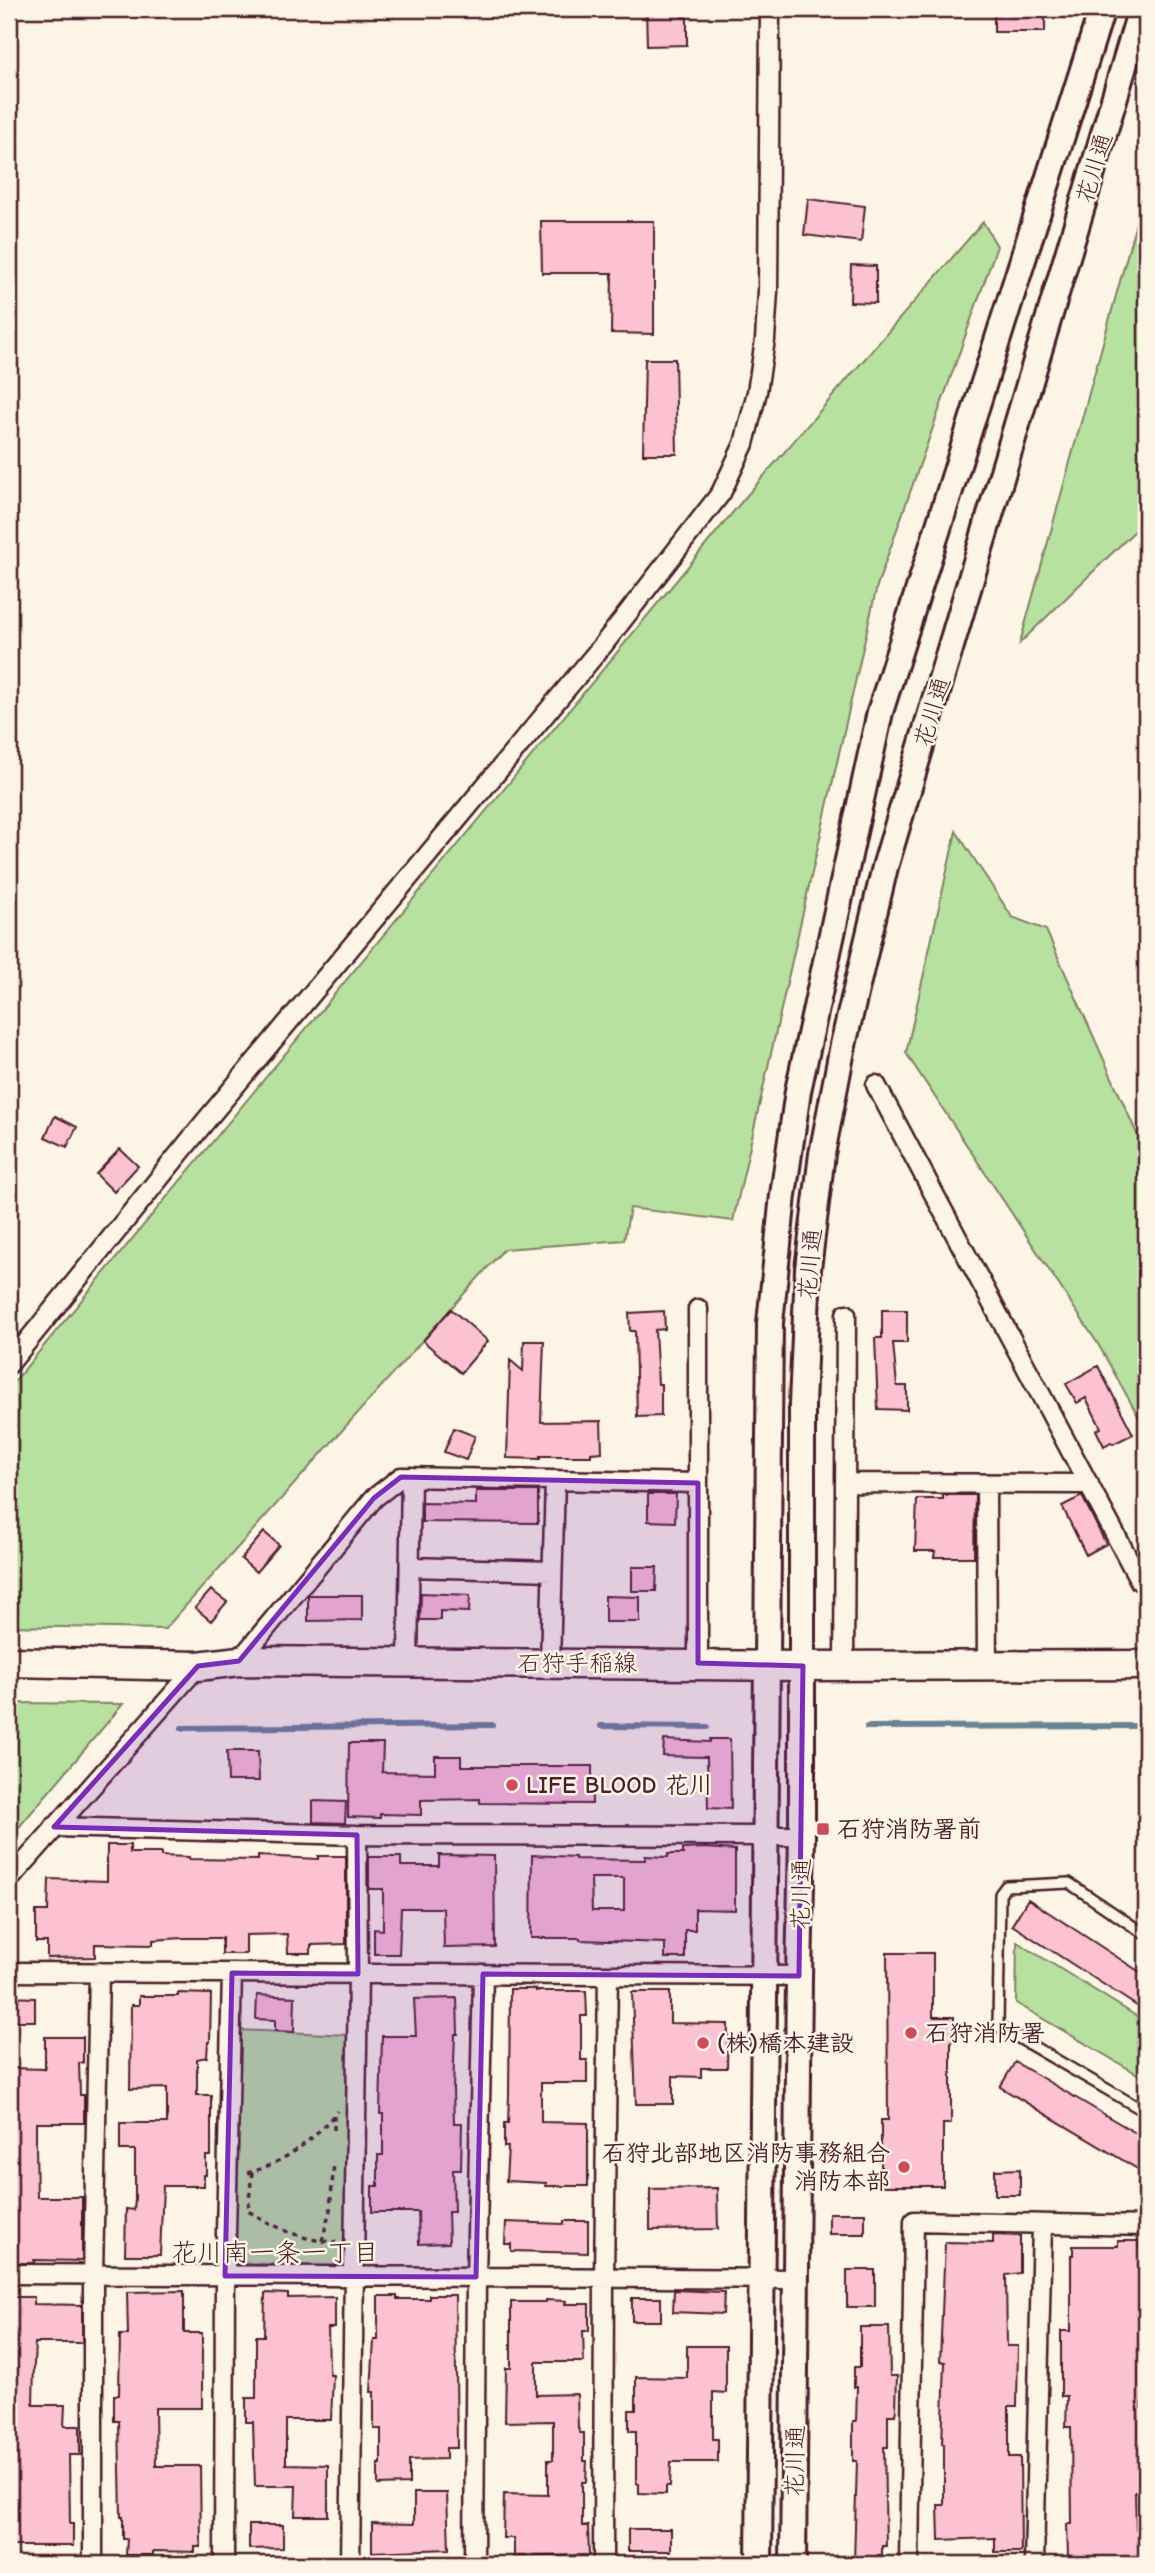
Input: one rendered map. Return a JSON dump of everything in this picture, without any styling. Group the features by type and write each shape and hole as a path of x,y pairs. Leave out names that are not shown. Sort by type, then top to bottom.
{"main road":[{"name":"石狩手稲線","path":"9,1662 198,1666 239,1661 803,1666 1146,1665"}],"street":[{"path":"9,1364 213,1113 603,645 721,493 744,444 757,392 765,340 768,291 770,9"},
{"name":"花川通","path":"759,2564 770,1323 783,1195 798,1091 880,712 1102,9"},
{"name":"花川通","path":"793,2564 802,1836 802,1404 808,1269 822,1154 842,1045 885,867 1141,9"},
{"path":"876,1085 1140,1581 1146,1585"},
{"path":"698,1309 698,1664"},
{"path":"844,1666 846,1314"},
{"path":"239,1661 374,1498 401,1477 698,1483"},
{"path":"408,1662 411,1477"},
{"path":"550,1663 555,1480"},
{"path":"845,1483 1088,1484"},
{"path":"986,1484 987,1665"},
{"path":"410,1567 552,1571"},
{"path":"9,1880 198,1666"},
{"path":"54,1827 356,1835 802,1836"},
{"path":"351,2564 358,1974 356,1835"},
{"path":"9,1972 799,1976"},
{"path":"93,2564 93,2275 99,1972"},
{"path":"224,2564 232,1973"},
{"path":"474,2564 476,2277 483,1974"},
{"path":"603,2564 608,1975"},
{"path":"909,2564 914,2221 1146,2226"},
{"path":"1034,2564 1042,2224"},
{"path":"9,2274 797,2279"}],"lane":[{"path":"1146,1935 1069,1883 1006,1886 1000,1894 998,2026 1146,2112"}],"path":[{"path":"228,2178 272,2166 302,2147 340,2107 356,2106"},
{"path":"334,2115 335,2140"},
{"path":"322,2242 330,2210 335,2152"},
{"path":"252,2172 248,2211 279,2229 306,2240 345,2242"}],"highlighted area":[{"path":"401,1477 698,1483 698,1663 803,1666 799,1976 483,1974 476,2277 225,2276 232,1973 358,1974 357,1835 54,1827 198,1666 239,1661 374,1498"}],"green space":[{"path":"1146,187 1146,520 1020,643"},
{"path":"983,222 997,246 877,586 733,1221 630,1208 624,1240 504,1249 165,1629 9,1626 9,1388 743,500"},
{"path":"956,831 1012,917 1046,930 1146,1154 1146,1430 1098,1344 906,1053"},
{"path":"9,1703 123,1704 9,1839"},
{"path":"1017,1942 1146,2022 1146,2079 1016,2003"},
{"path":"238,2030 349,2035 357,2106 344,2260 339,2267 238,2263 234,2257 228,2177"}],"building":[{"path":"646,9 682,9 682,17 687,17 687,45 647,46"},
{"path":"994,9 1045,9 1045,32 994,32"},
{"path":"808,199 865,206 861,242 804,235"},
{"path":"541,221 654,221 654,334 611,333 612,273 542,273"},
{"path":"851,265 876,266 876,303 850,302"},
{"path":"645,359 675,359 677,454 643,454"},
{"path":"55,1116 77,1127 67,1147 45,1137"},
{"path":"120,1149 138,1166 114,1192 96,1174"},
{"path":"451,1309 488,1341 461,1373 423,1341"},
{"path":"882,1310 907,1310 907,1343 893,1343 897,1386 907,1386 907,1410 878,1409 875,1338 882,1338"},
{"path":"664,1311 665,1329 655,1330 658,1384 661,1384 661,1416 637,1417 635,1331 630,1331 629,1313"},
{"path":"524,1341 544,1341 541,1422 601,1421 602,1452 591,1453 591,1456 507,1458 510,1360 523,1371"},
{"path":"1098,1366 1133,1434 1104,1446 1096,1430 1101,1428 1086,1398 1077,1403 1066,1384"},
{"path":"454,1428 475,1436 466,1460 444,1452"},
{"path":"476,1491 538,1491 538,1523 422,1522 422,1503 476,1504"},
{"path":"648,1494 676,1494 675,1522 648,1521"},
{"path":"943,1495 975,1495 974,1557 934,1557 935,1551 915,1551 917,1499 943,1499"},
{"path":"1082,1496 1106,1544 1086,1555 1062,1506"},
{"path":"264,1532 279,1545 256,1572 241,1559"},
{"path":"632,1567 657,1567 656,1591 632,1591"},
{"path":"211,1590 227,1602 211,1621 195,1608"},
{"path":"421,1593 470,1595 469,1612 440,1611 440,1620 420,1620"},
{"path":"308,1595 362,1595 362,1620 308,1621"},
{"path":"605,1596 640,1597 640,1622 605,1622"},
{"path":"710,1739 730,1739 731,1809 708,1808 707,1757 663,1756 664,1740 710,1742"},
{"path":"349,1743 383,1743 382,1772 435,1773 435,1756 461,1756 461,1766 592,1766 592,1804 480,1803 480,1799 421,1800 421,1815 380,1814 380,1818 348,1817"},
{"path":"227,1751 258,1751 259,1781 228,1781"},
{"path":"313,1801 346,1802 345,1823 313,1822"},
{"path":"107,1845 130,1845 130,1853 161,1853 161,1856 189,1859 258,1860 258,1856 318,1859 318,1856 346,1856 346,1944 311,1945 311,1953 288,1953 287,1934 246,1935 246,1954 222,1954 222,1938 183,1938 153,1940 153,1945 95,1944 95,1957 47,1958 47,1942 36,1942 36,1911 48,1911 49,1879 107,1881"},
{"path":"683,1849 735,1850 735,1910 695,1909 695,1930 685,1930 685,1958 665,1958 665,1943 531,1938 532,1855 645,1860 645,1856 668,1857 668,1854 683,1854","holes":["591,1878 624,1878 624,1911 592,1911"]},
{"path":"439,1855 494,1856 495,1947 444,1948 443,1908 401,1908 399,1954 374,1954 374,1929 383,1930 383,1889 369,1889 369,1857 401,1857 401,1866 439,1866"},
{"path":"1028,1899 1146,1976 1146,2012 1012,1925"},
{"path":"887,1953 933,1953 933,2017 954,2017 954,2039 951,2042 951,2124 943,2124 943,2186 881,2186 881,2120 888,2120"},
{"path":"510,1989 586,1991 587,2016 581,2016 581,2060 587,2060 587,2083 541,2083 541,2122 588,2123 588,2186 546,2186 546,2183 506,2181 508,2147 504,2147 504,2123 508,2123"},
{"path":"632,1992 670,1992 670,2023 728,2024 727,2068 701,2068 701,2077 673,2076 673,2104 636,2104"},
{"path":"178,1993 211,1994 210,2042 207,2057 197,2059 197,2095 211,2095 211,2156 206,2156 204,2186 163,2186 160,2255 125,2255 126,2209 134,2210 135,2150 120,2150 120,2123 167,2123 167,2088 130,2089 131,2005 139,2005 139,1996 178,1996"},
{"path":"257,1995 295,1997 294,2032 275,2031 275,2020 256,2019"},
{"path":"9,1997 35,1998 35,2021 9,2021"},
{"path":"457,1998 458,2034 455,2034 453,2089 454,2123 462,2123 461,2170 453,2170 454,2212 448,2212 449,2243 419,2244 418,2212 372,2212 372,2186 378,2186 378,2155 383,2155 383,2114 380,2114 382,2036 416,2036 414,1999"},
{"path":"45,2037 83,2037 83,2063 79,2063 80,2095 84,2095 84,2123 36,2123 37,2197 82,2197 82,2261 34,2260 34,2263 9,2263 9,2068 45,2069"},
{"path":"1015,2062 1146,2139 1146,2174 1000,2087"},
{"path":"1020,2169 1020,2195 995,2195 995,2170"},
{"path":"717,2188 718,2229 650,2230 650,2189"},
{"path":"829,2213 865,2213 865,2234 829,2234"},
{"path":"564,2221 588,2221 588,2253 511,2251 511,2244 505,2244 506,2222 564,2224"},
{"path":"993,2235 1020,2236 1020,2273 1006,2275 1007,2346 1018,2346 1017,2406 1009,2406 1009,2457 1020,2457 1021,2552 995,2552 995,2538 939,2540 938,2505 944,2505 942,2444 945,2362 940,2361 945,2242 993,2243"},
{"path":"1118,2241 1139,2241 1139,2249 1142,2249 1142,2410 1146,2410 1143,2493 1135,2492 1136,2529 1143,2529 1143,2564 1073,2564 1073,2556 1068,2556 1067,2524 1072,2524 1071,2427 1066,2427 1067,2396 1061,2396 1061,2331 1071,2331 1071,2255 1073,2246 1118,2246"},
{"path":"847,2270 875,2270 875,2307 847,2307"},
{"path":"674,2290 724,2292 723,2314 673,2312"},
{"path":"184,2291 184,2333 202,2333 202,2408 155,2408 156,2466 200,2466 201,2547 195,2547 195,2552 153,2551 153,2555 126,2555 127,2539 123,2539 121,2517 119,2421 114,2421 114,2395 119,2395 120,2335 128,2335 127,2292"},
{"path":"265,2293 288,2294 288,2298 335,2297 335,2328 328,2328 329,2367 330,2375 333,2375 331,2420 286,2420 286,2464 328,2465 328,2516 295,2516 296,2486 255,2486 253,2422 246,2422 246,2398 256,2398 256,2336 264,2336"},
{"path":"429,2295 455,2295 457,2448 446,2448 446,2459 409,2460 409,2484 378,2485 381,2429 374,2429 374,2392 371,2392 374,2340 378,2340 378,2296 429,2299"},
{"path":"9,2297 34,2297 34,2304 82,2305 82,2343 35,2343 34,2364 33,2405 65,2405 64,2426 80,2426 80,2455 69,2455 73,2546 9,2546"},
{"path":"632,2298 661,2298 661,2321 632,2321"},
{"path":"566,2301 565,2304 589,2304 589,2331 583,2331 584,2362 536,2362 536,2395 577,2394 578,2428 580,2433 584,2433 584,2461 587,2461 586,2482 582,2482 582,2526 588,2526 589,2555 514,2557 514,2538 503,2538 504,2494 548,2495 548,2460 553,2460 553,2421 505,2422 506,2368 511,2368 511,2302"},
{"path":"860,2327 889,2327 890,2376 897,2376 896,2410 895,2415 888,2415 888,2447 884,2447 886,2546 882,2546 882,2555 878,2555 878,2562 854,2561 857,2461 853,2461 853,2421 856,2421 857,2387 854,2387 854,2367 860,2367"},
{"path":"687,2346 726,2346 726,2393 713,2392 713,2439 718,2439 718,2462 671,2462 670,2486 666,2486 666,2494 639,2493 639,2484 636,2483 636,2431 629,2431 629,2410 636,2410 636,2377 687,2378"},
{"path":"414,2493 447,2493 449,2549 372,2552 372,2523 414,2524"},
{"path":"249,2525 283,2525 283,2548 249,2549"},
{"path":"628,2529 671,2529 671,2551 628,2551"}],"waterway":[{"path":"182,1728 492,1725"},
{"path":"601,1726 707,1727"},
{"path":"867,1727 1146,1726"}],"place":[{"name":"LIFE BLOOD 花川","path":"512,1785"},
{"name":"石狩消防署前","path":"823,1829"},
{"name":"石狩消防署","path":"911,2033"},
{"name":"(株)橋本建設","path":"703,2043"},
{"name":"石狩北部地区消防事務組合 消防本部","path":"904,2167"}],"district":[{"name":"花川南一条一丁目","path":"275,2252"}]}
